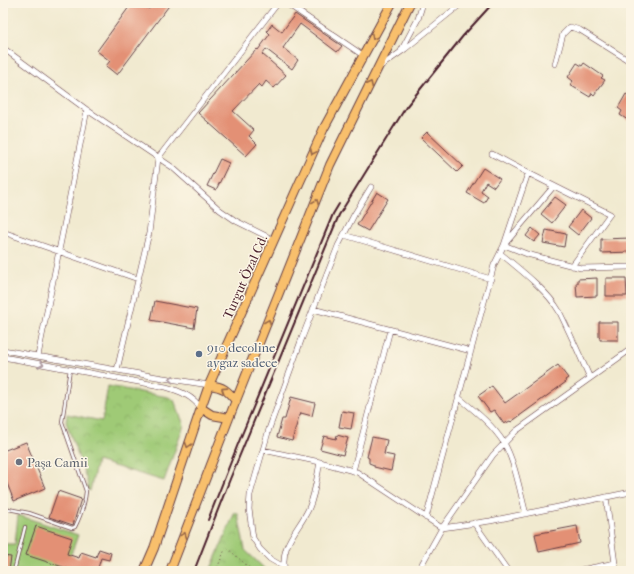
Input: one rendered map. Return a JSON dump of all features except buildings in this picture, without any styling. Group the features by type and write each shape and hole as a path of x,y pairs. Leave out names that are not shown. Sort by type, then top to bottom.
{"main road":[{"name":"Turgut Özal Cd.","path":"144,571 154,548 210,385 324,128 392,3"},
{"path":"170,571 229,418 330,166 410,3"},
{"path":"210,385 222,387 228,391 236,401"},
{"path":"201,408 212,416 229,418"}],"street":[{"path":"117,370 150,233 158,158 278,3"},
{"path":"286,3 364,56"},
{"path":"400,52 418,19 422,6 420,3"},
{"path":"378,68 462,3"},
{"path":"555,64 563,34 570,27 580,30 631,62"},
{"path":"3,48 87,110 172,167 220,210 236,221 274,240"},
{"path":"38,356 60,253 87,110"},
{"path":"492,154 610,214 572,266"},
{"path":"426,518 494,265 504,245 528,173"},
{"path":"504,245 554,186"},
{"path":"284,569 270,559 260,549 253,538 250,524 250,495 269,429 338,246 371,187"},
{"path":"3,232 138,279"},
{"path":"344,235 491,279"},
{"path":"504,245 527,254 581,268 631,267"},
{"path":"500,253 528,276 558,310 590,378"},
{"path":"314,309 471,351"},
{"path":"353,471 390,330"},
{"path":"418,571 442,528 493,455 516,431 631,349"},
{"path":"3,350 210,385"},
{"path":"3,357 176,390 195,400 201,408"},
{"path":"458,397 485,420 504,444 514,469 526,514"},
{"path":"263,450 320,462 357,472 442,528 474,524 631,492"},
{"path":"284,569 284,552 309,508 320,462"},
{"path":"606,497 616,571"},
{"path":"474,524 508,571"},
{"path":"576,571 615,563"}],"lane":[{"path":"3,508 29,513 72,528 75,527 86,499 86,491 62,422 70,369"},
{"path":"14,571 25,527"}],"path":[{"path":"216,571 226,547 253,571"}],"green space":[{"path":"108,386 168,397 174,400 184,425 164,481 97,461 90,491 88,490 87,481 66,422 67,414 102,421"},
{"path":"235,512 238,514 245,550 267,571 210,571"},
{"path":"18,515 78,535 65,571 3,571 3,544 15,544"}],"railway":[{"path":"194,571 230,479 339,215 406,107 463,36 493,3"},
{"path":"208,520 333,214 339,204"}],"place":[{"name":"910 decoline aygaz sadece","path":"199,354"},
{"name":"Paşa Camii","path":"19,462"}]}
